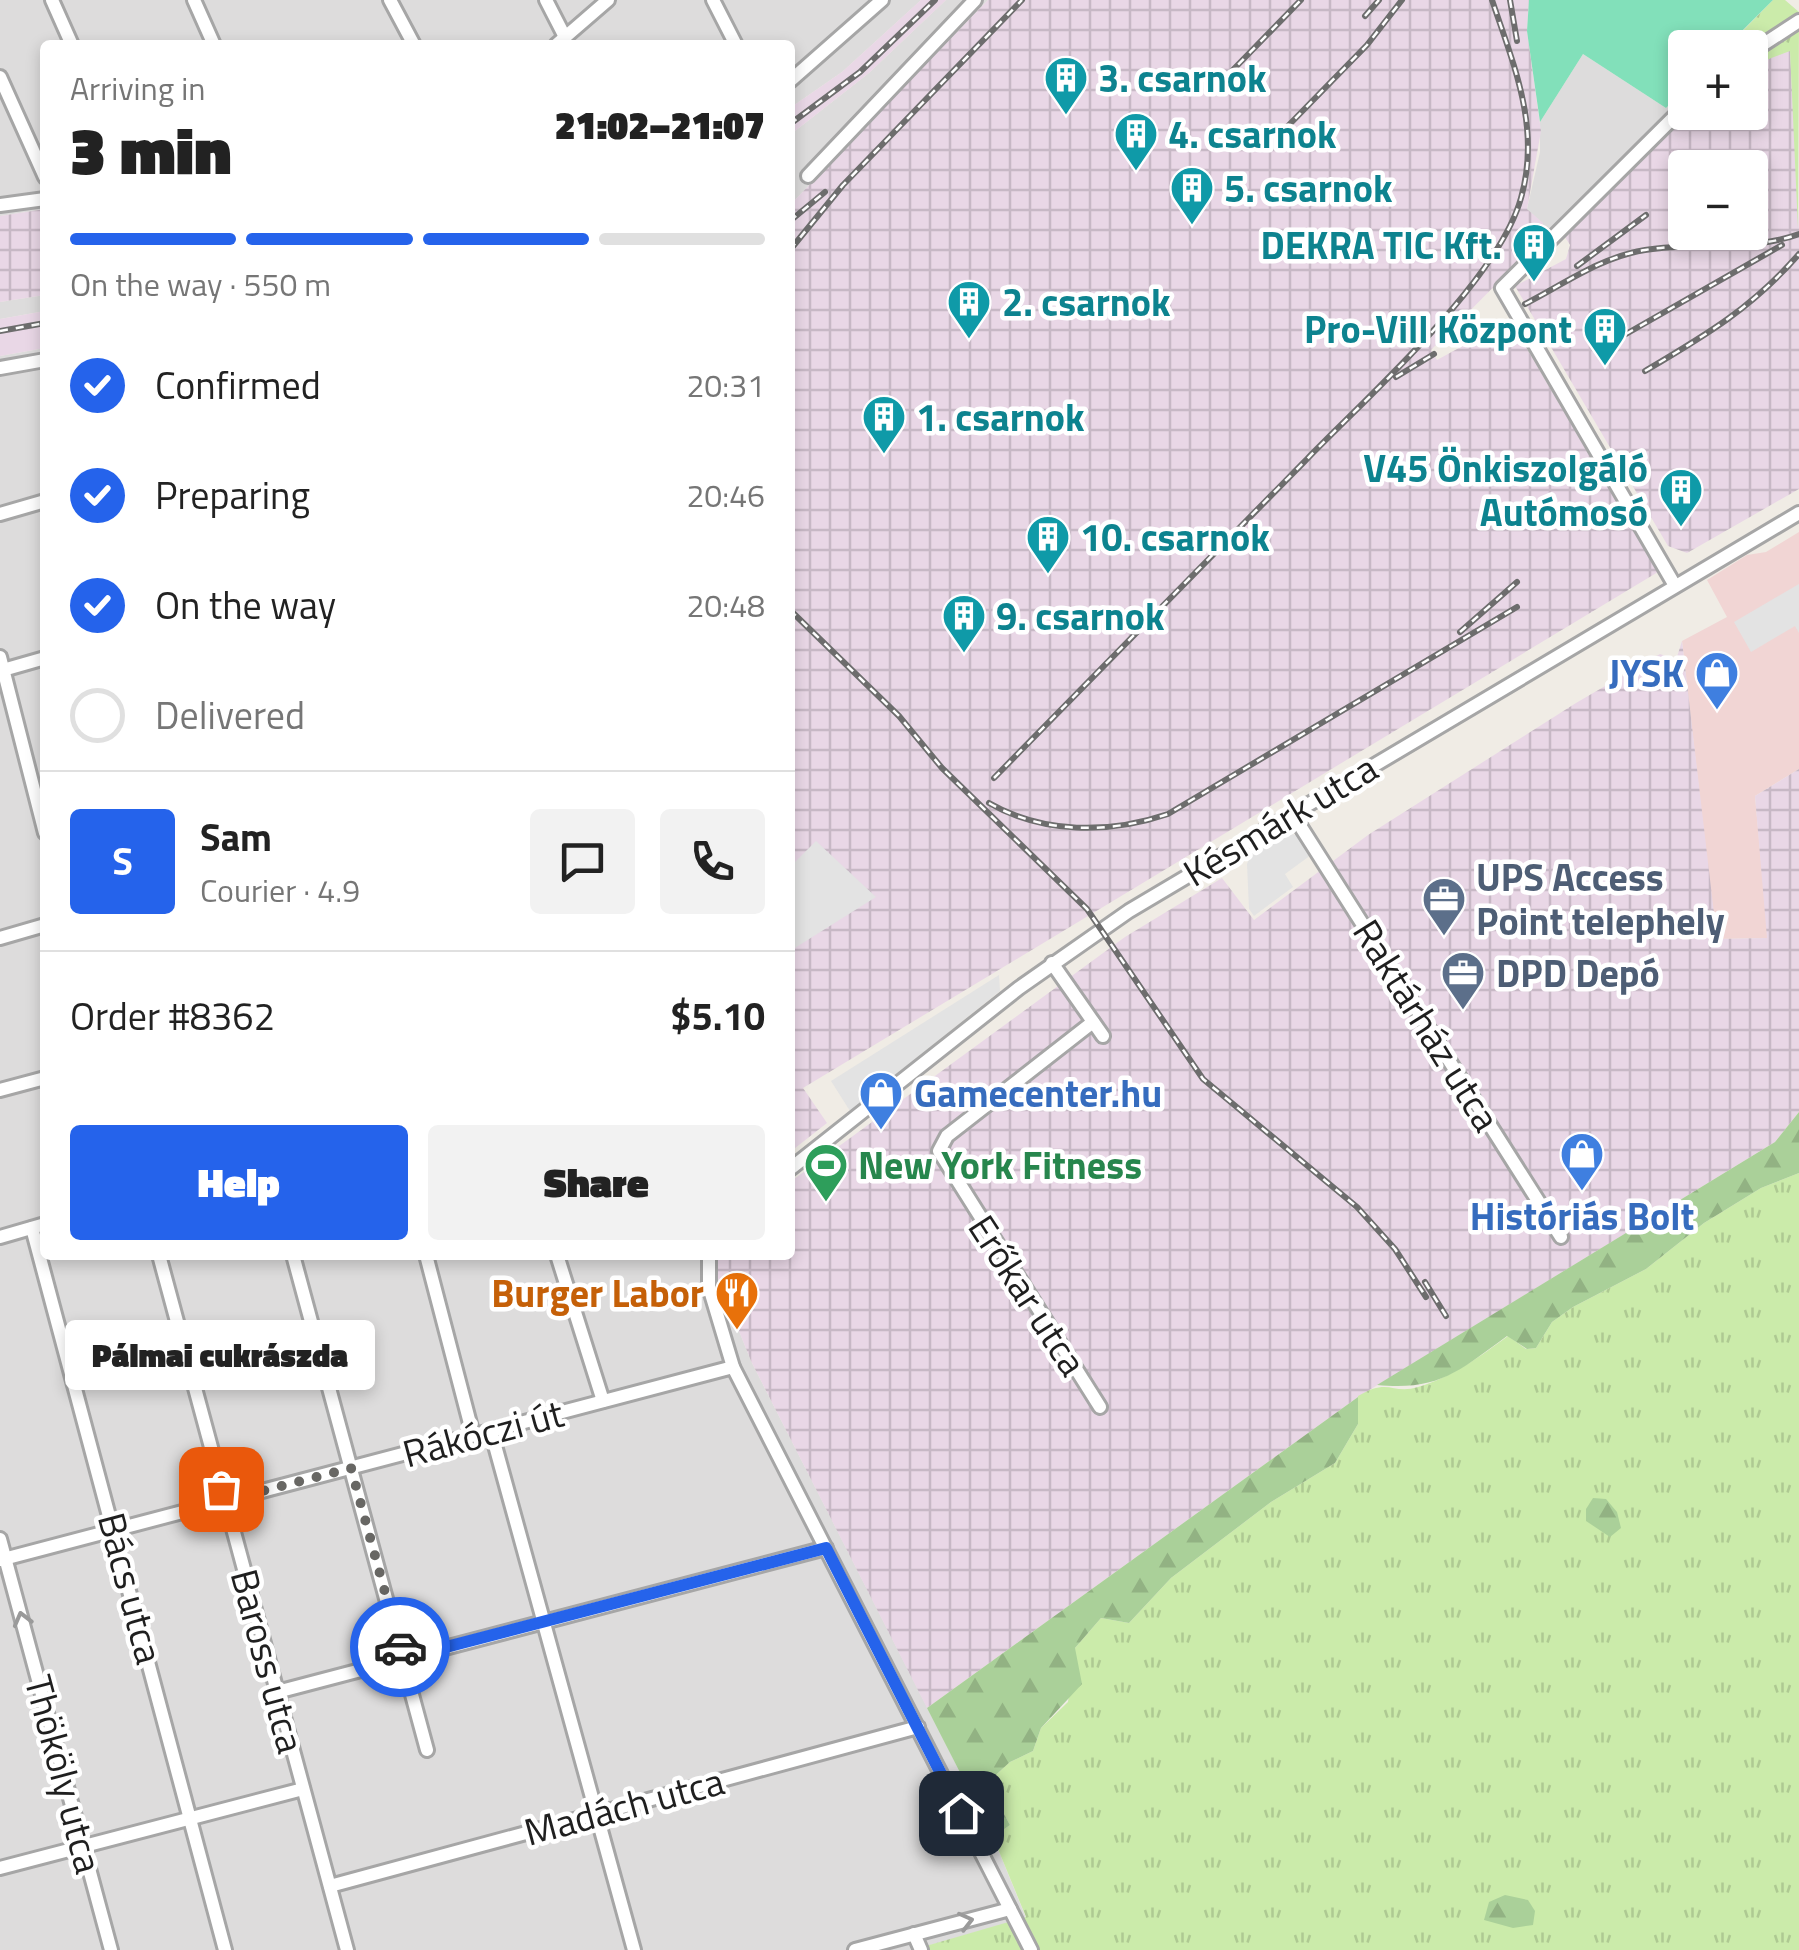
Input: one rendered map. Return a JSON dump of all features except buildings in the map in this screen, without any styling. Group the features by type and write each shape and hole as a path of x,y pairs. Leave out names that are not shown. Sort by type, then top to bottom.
{"street":[{"path":"52,0 70,40"},
{"path":"194,0 212,40"},
{"path":"390,0 411,40"},
{"path":"546,0 561,40"},
{"path":"562,40 608,0"},
{"path":"713,0 733,40"},
{"path":"795,77 882,0"},
{"path":"808,176 975,0"},
{"path":"1768,41 1799,21"},
{"path":"0,77 40,166"},
{"path":"1668,123 1502,288 1674,584"},
{"path":"0,205 40,200"},
{"path":"0,368 40,361"},
{"path":"0,514 40,503"},
{"name":"Késmárk utca","path":"795,1165 1052,963 1292,813 1799,512"},
{"path":"40,659 2,663 40,792"},
{"name":"Raktárház utca","path":"1292,813 1561,1237"},
{"path":"0,938 40,927"},
{"path":"1052,963 1103,1036"},
{"name":"Erőkar utca","path":"1094,1022 947,1136 939,1151 1100,1406"},
{"path":"0,1090 40,1079"},
{"path":"0,1237 38,1226"},
{"name":"Bács utca","path":"47,1260 225,1950"},
{"name":"Baross utca","path":"160,1260 347,1950"},
{"path":"294,1260 427,1750"},
{"path":"427,1260 473,1435"},
{"path":"560,1260 603,1401"},
{"path":"709,1260 709,1287 733,1367 1031,1950"},
{"name":"Rákóczi út","path":"3,1559 733,1367"},
{"path":"491,1430 634,1950"},
{"name":"Thököly utca","path":"0,1539 111,1950"},
{"path":"276,1692 826,1548"},
{"name":"Madách utca","path":"330,1886 918,1727"},
{"path":"0,1868 303,1790"},
{"path":"855,1950 1010,1909"},
{"path":"914,1934 920,1950"}],"shaded area":[{"path":"0,0 921,0 842,72 795,105 795,40 40,40 40,210 0,216"},
{"path":"921,0 946,0 869,73 795,131 795,105 842,72"},
{"path":"946,0 988,0 795,200 795,131 869,73"},
{"path":"988,0 1529,0 1527,31 1541,131 1527,209 1543,223 1542,238 1431,350 1437,360 1510,320 1658,572 803,1088 827,1123 795,1148 795,200"},
{"path":"1790,50 1799,229 1799,489 1687,553 1668,546 1515,286 1566,259 1570,245 1565,237 1671,130 1768,130 1768,59"},
{"path":"1583,54 1668,106 1668,130 1671,130 1565,237 1542,238 1542,223 1527,209 1540,152 1540,122"},
{"path":"40,210 40,296 0,302 0,216"},
{"path":"40,296 40,312 0,319 0,302"},
{"path":"40,312 40,349 0,356 0,319"},
{"path":"40,349 40,1260 711,1260 751,1361 993,1837 1026,1918 927,1946 928,1950 0,1950 0,356"},
{"path":"1799,532 1799,769 1755,796 1768,938 1716,939 1682,641 1727,617 1707,580 1747,555 1766,552"},
{"path":"1799,584 1799,633 1795,626 1751,652 1734,622"},
{"path":"1682,641 1717,939 1767,938 1755,796 1799,769 1799,1112 1775,1142 1358,1397 927,1708 751,1361 715,1271 717,1260 795,1260 795,1178 1125,937 1222,878 1254,920 1368,835 1576,703 1660,654 1676,660"},
{"path":"1282,831 1299,836 1311,855 1285,874 1293,887 1254,916 1249,909 1247,864 1252,852"},
{"path":"816,841 876,897 795,948 795,862"},
{"path":"999,975 1000,991 850,1111 831,1081"}],"green space":[{"path":"1529,0 1773,0 1743,30 1668,30 1666,108 1583,54 1540,122 1527,31"},
{"path":"1773,0 1785,0 1799,12 1798,229 1790,51 1768,59 1768,30 1744,30"},
{"path":"1799,1112 1799,1173 1761,1188 1704,1223 1646,1269 1573,1307 1552,1322 1536,1348 1527,1349 1507,1336 1447,1376 1417,1385 1377,1385 1775,1142"},
{"path":"1799,1173 1799,1950 928,1950 926,1946 1026,1917 993,1837 1010,1825 987,1783 1010,1762 1033,1751 1041,1728 1068,1702 1075,1648 1101,1618 1129,1623 1171,1578 1271,1502 1335,1463 1358,1424 1358,1396 1377,1388 1409,1389 1430,1383 1465,1366 1508,1336 1526,1349 1536,1348 1552,1322 1573,1307 1646,1269 1704,1223 1761,1188"},
{"path":"1358,1397 1358,1424 1335,1463 1271,1502 1171,1578 1129,1623 1101,1618 1075,1648 1082,1684 1041,1728 1033,1751 1010,1762 987,1783 1010,1825 993,1837 927,1708"},
{"path":"1593,1498 1606,1499 1617,1512 1621,1528 1610,1537 1586,1521 1586,1509"},
{"path":"1505,1895 1528,1900 1535,1911 1533,1925 1513,1928 1484,1920 1489,1902"}],"railway":[{"path":"795,120 860,72 935,0"},
{"path":"795,244 843,185 1022,0"},
{"path":"1227,76 1301,0"},
{"path":"1365,16 1379,0"},
{"path":"1284,130 1367,45 1402,0"},
{"path":"994,778 1429,336 1487,265 1521,198 1528,147 1522,98 1492,0"},
{"path":"1510,0 1517,41"},
{"path":"795,217 825,192"},
{"path":"1577,266 1646,215"},
{"path":"1525,304 1598,265 1629,254 1664,247 1761,243 1799,234"},
{"path":"1626,334 1782,245"},
{"path":"1645,371 1746,305 1799,254"},
{"path":"0,331 40,324"},
{"path":"1396,377 1434,354"},
{"path":"1460,632 1517,582"},
{"path":"989,803 1031,821 1077,828 1123,825 1168,814 1517,607"},
{"path":"795,615 899,716 942,768 1087,909 1203,1079 1357,1207 1395,1249 1426,1297"},
{"path":"1425,1282 1446,1316"}],"way so far":[{"path":"221,1489 224,1501 351,1468 400,1647"}],"place":[{"name":"3. csarnok","path":"1066,116"},
{"name":"4. csarnok","path":"1136,172"},
{"name":"5. csarnok","path":"1192,226"},
{"name":"DEKRA TIC Kft.","path":"1534,283"},
{"name":"2. csarnok","path":"969,340"},
{"name":"Pro-Vill Központ","path":"1605,367"},
{"name":"1. csarnok","path":"884,455"},
{"name":"V45 Önkiszolgáló Autómosó","path":"1681,528"},
{"name":"10. csarnok","path":"1048,575"},
{"name":"9. csarnok","path":"964,654"},
{"name":"JYSK","path":"1717,711"},
{"name":"UPS Access Point telephely","path":"1444,937"},
{"name":"DPD Depó","path":"1463,1011"},
{"name":"Gamecenter.hu","path":"881,1131"},
{"name":"Históriás Bolt","path":"1582,1192"},
{"name":"New York Fitness","path":"826,1203"},
{"name":"Burger Labor","path":"737,1331"},
{"name":"Pálmai cukrászda","path":"221,1489"}],"route":[{"path":"400,1647 404,1658 826,1548 961,1813"}]}
